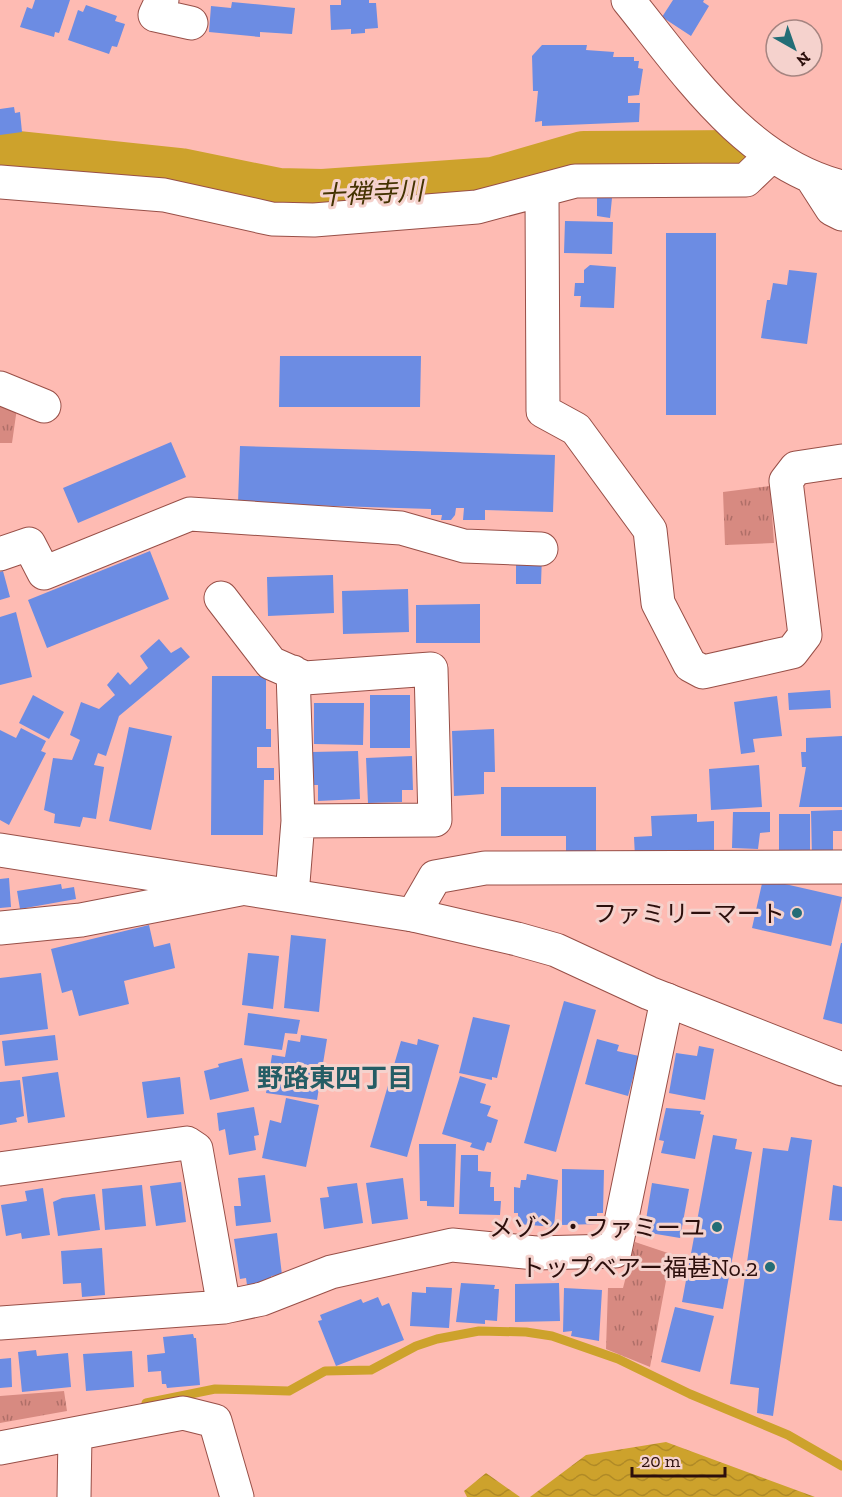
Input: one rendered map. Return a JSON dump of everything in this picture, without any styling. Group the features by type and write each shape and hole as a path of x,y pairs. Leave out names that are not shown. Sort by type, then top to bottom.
{"street":[{"path":"162,0 156,15 191,23"},
{"path":"628,0 695,84 732,124 771,156 828,184 832,209 842,214"},
{"path":"0,182 164,195 272,219 314,220 477,207 575,182 746,180 771,156"},
{"path":"542,192 543,411 576,429 650,530 658,603 690,665 703,672 792,652 805,635 786,481 796,468 842,461"},
{"path":"0,388 45,406"},
{"path":"0,554 29,544 44,573 190,514 401,528 464,546 541,549"},
{"path":"221,598 272,663 306,678 431,669 435,820 298,821"},
{"path":"292,895 298,821 293,672"},
{"path":"0,850 247,887 413,915 556,950 667,1000 842,1069"},
{"path":"413,915 435,877 486,868 842,867"},
{"path":"0,928 81,920 247,887"},
{"path":"0,1323 224,1307 262,1299 331,1272 452,1245 536,1253 615,1251 667,1000"},
{"path":"0,1168 187,1143 196,1149 224,1307"},
{"path":"0,1448 183,1413 215,1421 237,1497"},
{"path":"74,1497 75,1435"}],"green space":[{"path":"0,401 17,408 12,443 0,443"},
{"path":"770,486 774,543 725,545 723,492"},
{"path":"635,1242 671,1254 650,1367 606,1349 608,1288 623,1288"},
{"path":"64,1391 67,1411 0,1423 0,1396"}],"water":[{"path":"666,1442 815,1497 530,1497 586,1455"},
{"path":"486,1473 520,1497 467,1497 464,1491"}],"building":[{"path":"35,0 70,0 59,33 55,32 54,37 20,27 27,7 32,9"},
{"path":"341,0 369,0 369,3 376,3 378,28 365,29 365,33 351,34 351,29 331,30 330,5 341,5"},
{"path":"673,0 704,0 703,2 709,6 691,36 662,17"},
{"path":"232,2 295,8 292,34 260,32 260,37 209,32 211,6 231,8"},
{"path":"86,5 117,16 115,21 125,24 117,47 112,46 109,54 68,40 78,10 83,12"},
{"path":"542,45 587,45 586,50 614,52 613,57 634,57 634,61 639,61 638,68 643,69 639,95 628,96 628,103 640,103 639,122 542,126 542,121 535,122 538,91 533,91 532,56"},
{"path":"14,107 15,113 20,112 22,132 0,135 0,109"},
{"path":"597,196 612,198 610,218 597,216"},
{"path":"565,221 613,222 612,254 564,253"},
{"path":"666,233 716,233 716,415 666,415"},
{"path":"590,265 616,267 614,308 580,307 581,296 574,296 575,283 584,283 584,270"},
{"path":"789,270 817,273 807,344 761,338 767,300 770,300 773,283 787,285"},
{"path":"280,356 421,356 420,407 279,407"},
{"path":"171,442 186,477 78,523 63,488"},
{"path":"240,446 555,455 553,512 485,510 485,520 463,520 464,508 456,508 451,520 441,520 442,515 431,515 431,509 238,503"},
{"path":"150,551 169,599 47,648 28,600"},
{"path":"516,555 542,555 541,584 516,584"},
{"path":"3,571 10,597 0,600 0,572"},
{"path":"333,575 334,613 268,616 267,577"},
{"path":"408,589 409,632 343,634 342,591"},
{"path":"480,604 480,643 416,643 416,605"},
{"path":"16,612 32,677 0,685 0,617"},
{"path":"159,639 171,653 181,647 190,657 119,716 106,756 98,753 94,765 104,767 96,819 83,817 80,827 54,823 55,814 44,810 53,758 72,760 80,740 70,735 81,702 99,709 115,695 107,685 118,672 130,685 148,668 140,656"},
{"path":"212,676 266,676 266,729 271,729 271,747 257,747 257,768 274,768 274,780 264,780 263,835 211,835"},
{"path":"830,690 831,708 789,710 788,693"},
{"path":"33,695 64,712 49,739 19,723"},
{"path":"370,695 410,695 410,748 370,748"},
{"path":"777,696 782,736 753,739 755,752 741,754 734,702"},
{"path":"314,703 364,703 363,745 314,744"},
{"path":"129,727 172,736 151,830 109,821"},
{"path":"21,728 46,741 41,751 46,753 9,825 0,820 0,730 16,738"},
{"path":"494,729 495,772 484,772 484,794 454,796 452,731"},
{"path":"842,736 842,807 799,807 806,767 802,767 801,752 806,752 806,738"},
{"path":"358,751 360,799 318,801 318,785 313,785 312,752"},
{"path":"412,756 413,790 402,790 402,802 368,803 366,758"},
{"path":"759,765 762,807 711,810 709,769"},
{"path":"501,787 596,787 596,851 566,851 566,836 501,836"},
{"path":"842,810 842,831 833,831 833,858 812,858 811,811"},
{"path":"733,812 770,812 770,832 760,833 758,849 732,848"},
{"path":"697,814 697,822 714,821 714,850 635,857 634,837 652,836 651,816"},
{"path":"779,814 810,814 810,851 779,851"},
{"path":"9,878 11,907 0,908 0,879"},
{"name":"ファミリーマート","path":"763,879 842,897 831,946 752,928"},
{"path":"61,884 62,889 74,887 76,899 20,909 17,891"},
{"path":"149,925 154,947 170,943 175,968 124,981 129,1004 79,1016 72,990 62,993 51,949"},
{"path":"291,935 326,939 319,1012 284,1008"},
{"path":"842,943 842,1024 823,1019"},
{"path":"248,953 279,956 273,1009 242,1005"},
{"path":"41,973 48,1029 0,1035 0,978"},
{"path":"564,1001 596,1010 556,1152 524,1143"},
{"path":"248,1013 300,1020 297,1034 285,1033 282,1050 244,1045"},
{"path":"473,1017 510,1025 497,1078 492,1077 492,1080 459,1073"},
{"path":"55,1035 58,1060 5,1066 2,1041"},
{"path":"301,1035 327,1039 317,1100 266,1093 272,1055 285,1057 288,1040 300,1042"},
{"path":"418,1039 439,1045 407,1157 370,1147 401,1041 417,1045"},
{"path":"597,1039 619,1045 617,1051 639,1056 628,1096 585,1084"},
{"path":"699,1046 714,1049 705,1100 669,1093 676,1053 697,1056"},
{"path":"242,1058 249,1091 210,1100 204,1071 219,1067 218,1064"},
{"path":"58,1072 65,1117 28,1123 22,1077"},
{"path":"460,1076 486,1084 480,1103 491,1106 487,1116 498,1120 491,1143 487,1142 484,1151 470,1147 472,1143 442,1134"},
{"path":"180,1077 184,1114 147,1118 142,1082"},
{"path":"20,1080 24,1116 16,1118 17,1122 0,1125 0,1082"},
{"path":"286,1098 319,1105 306,1167 262,1158 270,1120 281,1123"},
{"path":"254,1107 259,1135 254,1136 256,1150 229,1155 225,1129 219,1131 217,1113"},
{"path":"666,1108 701,1111 700,1114 704,1115 695,1159 661,1153 664,1141 659,1140"},
{"name":"メゾン・ファミーユ","path":"713,1135 737,1139 735,1149 752,1152 723,1309 682,1302"},
{"name":"トップベアー福甚No.2","path":"791,1137 812,1140 773,1416 757,1413 759,1388 730,1384 763,1148 788,1151"},
{"path":"419,1144 456,1144 454,1207 427,1206 427,1201 420,1201"},
{"path":"461,1155 478,1155 478,1171 491,1172 490,1187 494,1187 494,1201 501,1201 500,1215 459,1214"},
{"path":"562,1169 604,1170 603,1213 597,1213 597,1224 562,1225"},
{"path":"527,1174 558,1180 554,1227 518,1224 518,1213 514,1213 514,1187 520,1188 521,1180 526,1180"},
{"path":"265,1175 271,1222 236,1226 234,1206 241,1206 238,1178"},
{"path":"403,1178 408,1219 372,1224 366,1183"},
{"path":"181,1182 186,1222 156,1226 150,1186"},
{"path":"357,1183 363,1223 324,1229 320,1198 329,1197 327,1187"},
{"path":"652,1183 689,1189 680,1238 644,1232"},
{"path":"142,1185 146,1226 105,1230 102,1189"},
{"path":"833,1185 842,1187 842,1221 829,1220"},
{"path":"43,1188 50,1235 22,1239 21,1233 6,1236 1,1205 27,1201 25,1191"},
{"path":"95,1194 100,1230 58,1236 53,1202 62,1198"},
{"path":"277,1233 282,1275 271,1276 272,1281 247,1285 246,1278 240,1279 234,1239"},
{"path":"102,1248 105,1295 82,1297 81,1283 63,1284 61,1251"},
{"path":"461,1283 495,1285 494,1289 499,1289 497,1321 485,1320 485,1324 456,1322"},
{"path":"559,1283 560,1321 515,1322 515,1284"},
{"path":"426,1287 452,1288 449,1328 410,1326 412,1292 426,1293"},
{"path":"564,1288 602,1290 599,1341 571,1336 572,1331 563,1332"},
{"path":"378,1297 382,1306 389,1303 404,1340 336,1366 318,1321 322,1320 320,1315 361,1299 363,1303"},
{"path":"675,1307 714,1316 700,1372 661,1362"},
{"path":"193,1334 196,1338 200,1385 167,1388 166,1384 162,1384 161,1371 148,1372 147,1355 165,1353 163,1337"},
{"path":"36,1350 37,1356 68,1353 71,1387 22,1392 18,1352"},
{"path":"132,1351 134,1387 86,1391 83,1354"},
{"path":"11,1358 12,1387 0,1388 0,1359"}],"waterway":[{"name":"十禅寺川","path":"0,157 180,176 278,196 323,197 494,185 584,159 741,158"},
{"path":"146,1403 215,1389 289,1391 325,1371 371,1370 416,1346 437,1339 479,1331 526,1332 552,1336 618,1359 690,1394 788,1435 842,1466"}],"place":[{"name":"ファミリーマート","path":"797,913"},
{"name":"メゾン・ファミーユ","path":"717,1227"},
{"name":"トップベアー福甚No.2","path":"770,1267"}],"district":[{"name":"野路東四丁目","path":"335,1078"}]}
